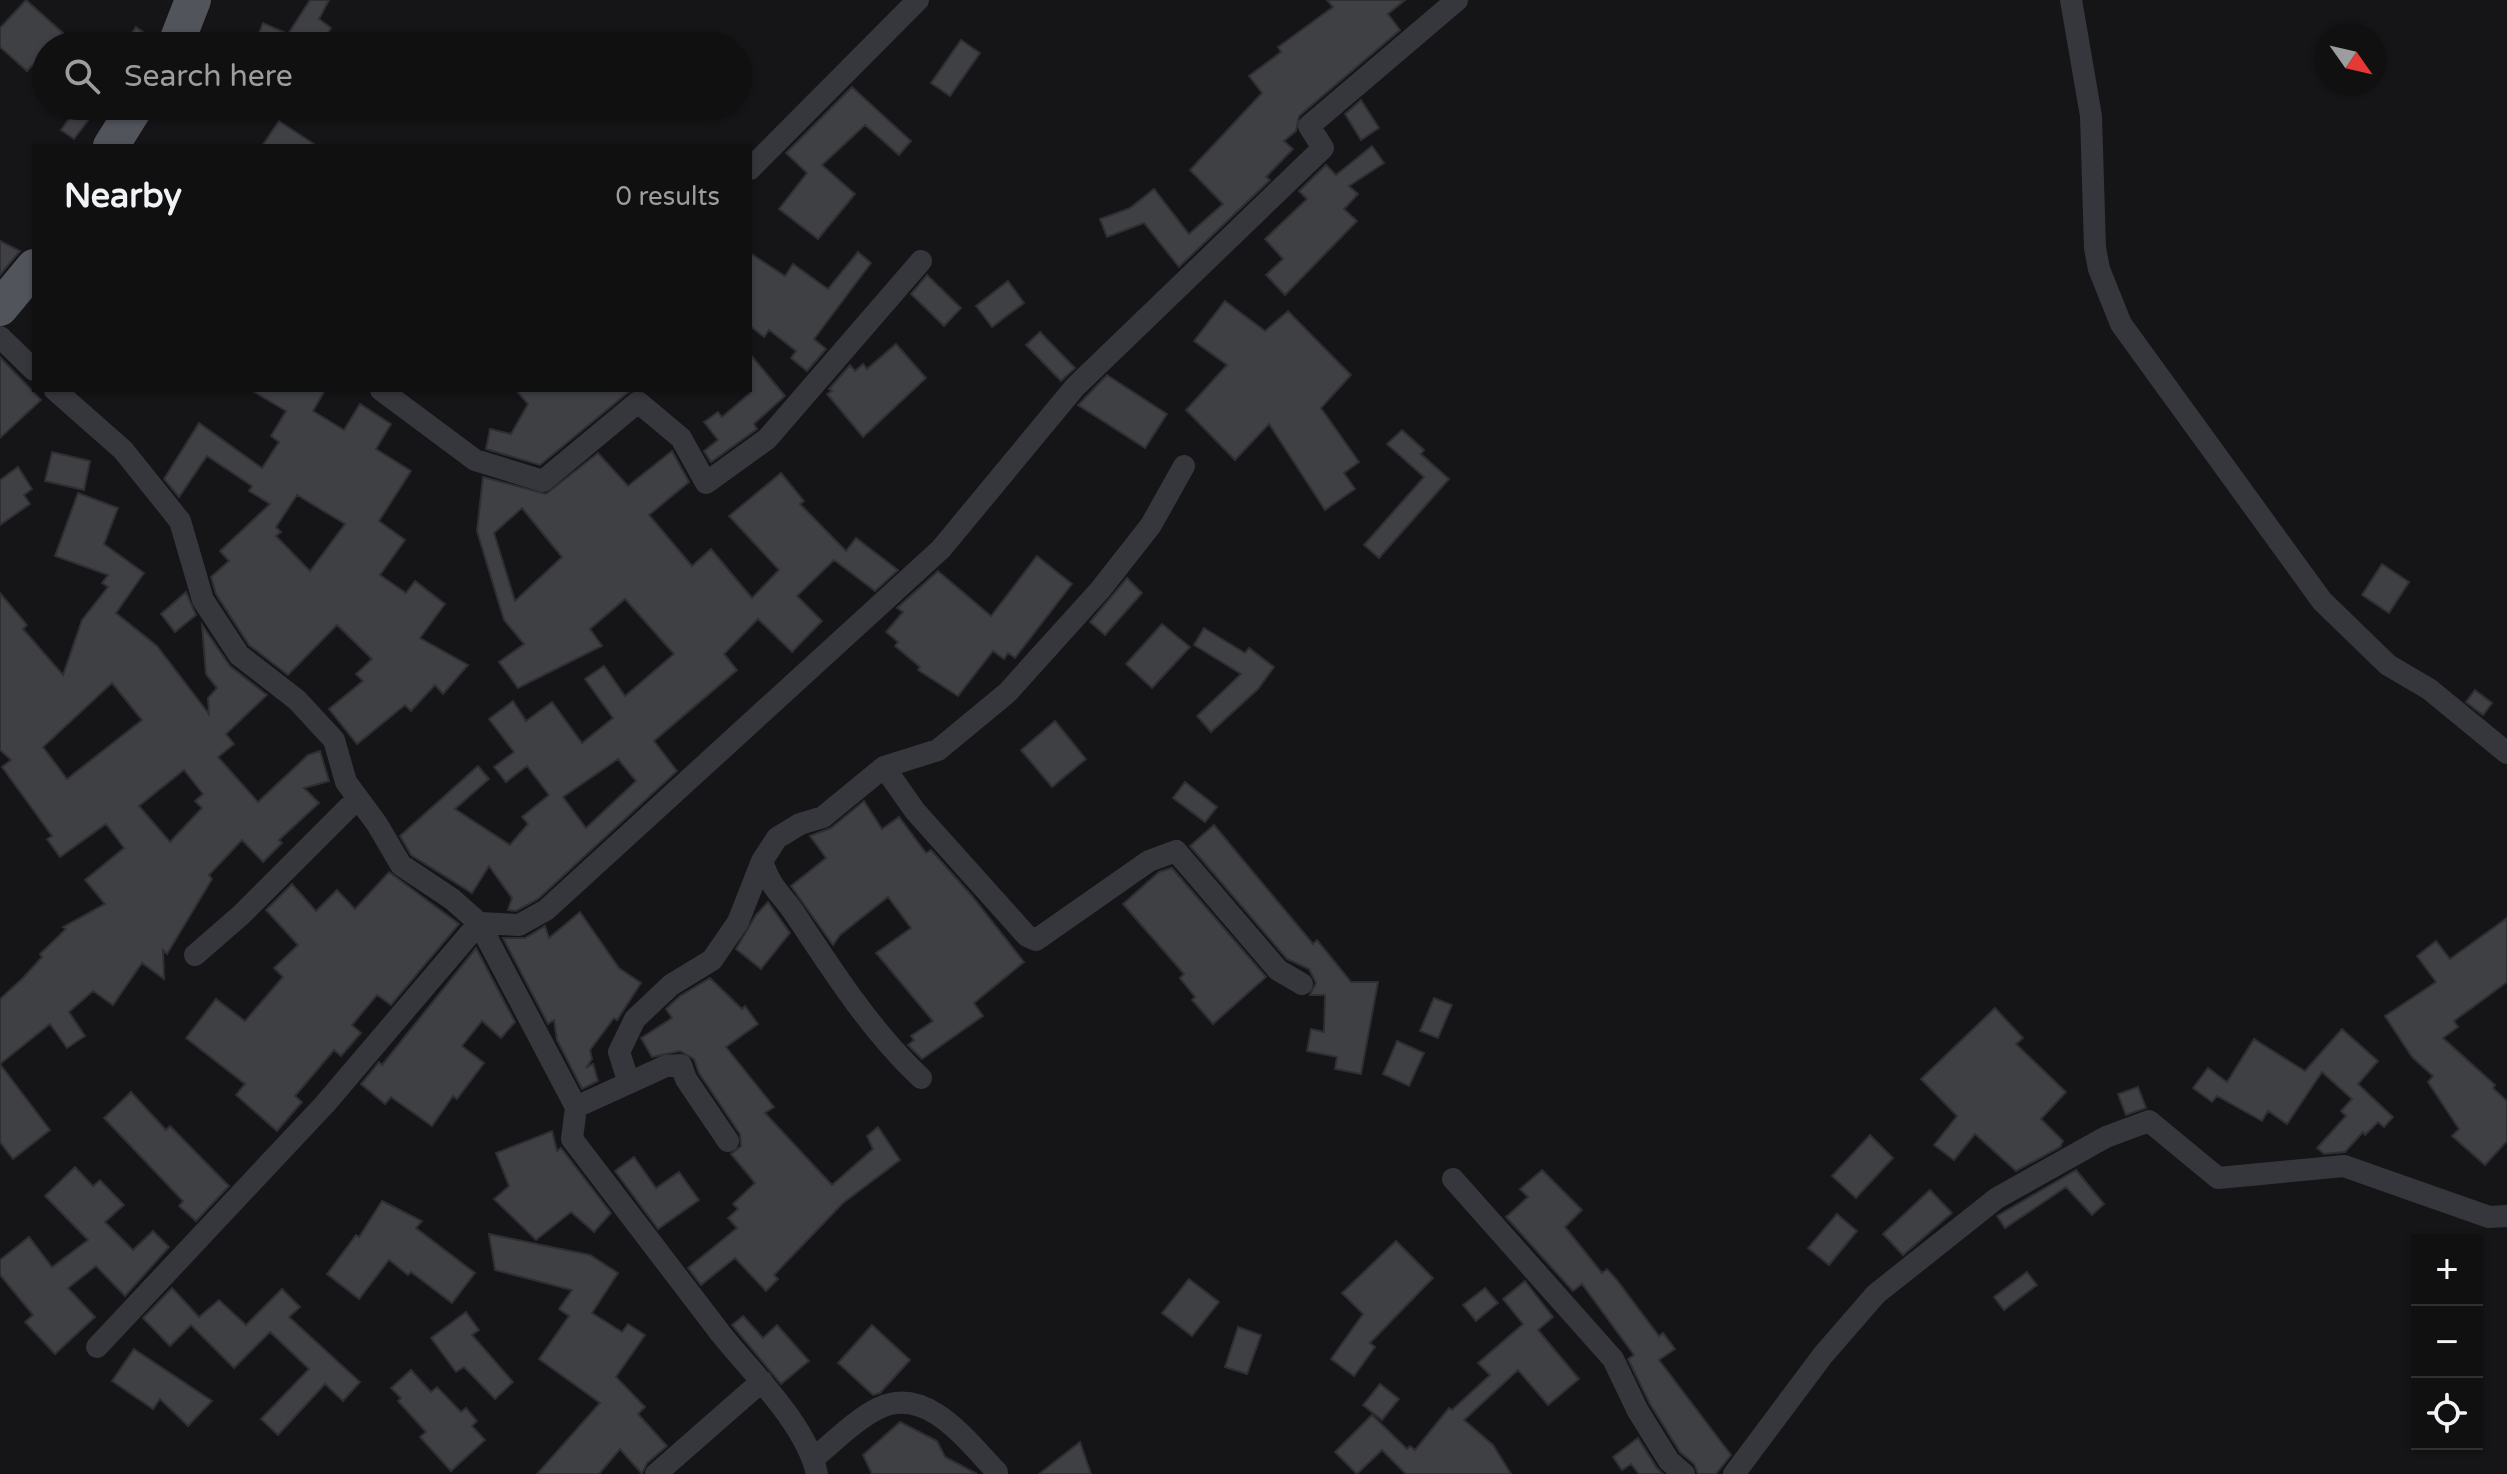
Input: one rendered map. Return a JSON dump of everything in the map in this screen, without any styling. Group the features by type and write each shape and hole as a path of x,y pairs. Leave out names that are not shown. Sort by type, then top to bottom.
{"main road":[{"path":"180,32 193,0"},
{"path":"112,144 127,120"},
{"path":"0,308 32,269"}],"street":[{"path":"752,167 918,0"},
{"path":"479,923 519,925 546,910 941,549 1075,387 1323,148 1309,126 1457,0"},
{"path":"2071,0 2091,116 2095,248 2099,269 2121,324 2322,601 2388,665 2429,689 2507,753"},
{"path":"384,392 475,460 543,481 638,402 681,438 706,483 767,439 921,261"},
{"path":"0,337 32,368"},
{"path":"57,392 123,450 180,521 203,600 239,655 297,700 334,740 346,782 377,824 401,865 452,899 479,923 576,1107 572,1139 724,1338 762,1381 816,1466 876,1409 897,1401 916,1403 945,1419 997,1472"},
{"path":"629,1083 619,1052 635,1019 671,985 712,960 738,922 762,861 777,838 800,824 823,817 884,767 938,750 1007,693 1100,590 1142,536 1184,466"},
{"path":"884,767 915,811 1027,936 1036,940 1045,936 1149,861 1176,851 1278,970 1302,984"},
{"path":"195,955 241,915 357,799"},
{"path":"762,861 771,888 794,912 826,961 898,1057 921,1078"},
{"path":"97,1347 325,1104 479,923"},
{"path":"576,1107 666,1066 681,1065 686,1079 728,1141"},
{"path":"1734,1474 1823,1355 1876,1294 1997,1198 2106,1137 2149,1121 2218,1178 2344,1166 2489,1217 2507,1216"},
{"path":"1453,1179 1613,1359 1638,1411 1669,1461 1684,1474"},
{"path":"656,1474 762,1381"}],"building":[{"path":"26,0 62,32 32,32 32,66 27,71 0,47 0,28"},
{"path":"310,0 329,0 319,19 331,28 328,32 289,32"},
{"path":"1327,0 1405,0 1388,14 1400,30 1299,116 1296,131 1284,141 1293,149 1266,177 1270,180 1179,267 1144,223 1107,237 1100,219 1130,208 1154,189 1189,234 1223,204 1190,170 1262,93 1249,76 1281,52 1278,47 1333,7"},
{"path":"263,23 283,32 259,32"},
{"path":"961,40 980,53 950,96 931,83"},
{"path":"852,87 911,141 899,155 865,125 822,165 855,194 818,239 779,209 807,173 786,153"},
{"path":"1361,100 1379,128 1361,140 1345,114"},
{"path":"68,120 88,120 74,139 61,130"},
{"path":"279,121 314,144 263,144"},
{"path":"1372,146 1384,163 1349,186 1358,194 1344,209 1357,221 1285,295 1266,275 1283,259 1265,239 1307,199 1299,191 1326,165 1336,175"},
{"path":"0,241 20,251 0,275"},
{"path":"858,252 871,263 814,339 826,349 807,371 791,358 796,351 769,330 764,337 752,328 752,254 785,276 793,264 828,289"},
{"path":"927,275 961,308 944,326 911,294"},
{"path":"1008,281 1024,303 992,327 976,306"},
{"path":"1225,301 1265,331 1288,311 1351,375 1321,408 1359,462 1344,473 1355,489 1325,510 1269,424 1235,460 1186,410 1227,365 1194,341"},
{"path":"1040,332 1075,368 1061,381 1026,345"},
{"path":"896,344 926,378 863,437 827,394 850,365 855,371 863,364 867,369"},
{"path":"752,356 785,396 754,424 757,429 711,462 704,451 718,440 704,422 718,412 722,417 750,393"},
{"path":"0,357 41,400 0,438"},
{"path":"1107,375 1167,414 1145,448 1078,405"},
{"path":"254,392 324,392 313,411 344,430 360,404 391,424 376,449 411,471 379,521 405,540 380,575 406,593 415,581 445,604 420,638 468,665 443,694 435,685 411,711 405,705 357,744 329,709 363,681 356,674 372,659 337,625 288,675 249,645 216,594 211,577 229,561 220,551 270,504 249,491 252,486 207,456 179,497 164,479 199,423 262,468 279,442 271,436 286,411","holes":["297,495 345,524 310,571 276,536 281,532 276,527"]},
{"path":"518,392 629,392 540,465 486,449 490,429 511,434 528,404"},
{"path":"1402,430 1424,450 1421,454 1449,479 1379,558 1364,545 1424,477 1387,444"},
{"path":"672,451 689,482 649,515 692,566 711,549 752,598 779,570 729,516 781,473 804,501 800,504 846,551 856,538 898,570 875,591 834,560 797,596 822,621 792,652 758,619 724,654 737,670 654,741 677,771 538,899 516,911 508,910 512,898 489,866 472,893 411,855 400,836 478,766 489,779 455,809 510,845 528,824 522,817 549,795 527,766 506,782 494,767 514,752 489,719 513,701 526,721 552,702 582,743 613,718 585,679 604,666 625,696 674,654 625,599 590,629 602,646 518,688 499,662 524,644 504,620 477,531 483,477 546,494 598,453 628,486","holes":["522,508 562,557 515,601 494,533","618,759 636,781 586,828 563,797"]},
{"path":"52,452 90,461 84,490 45,481"},
{"path":"18,467 32,489 24,495 30,504 0,525 0,480"},
{"path":"78,493 118,508 104,544 144,573 116,613 157,646 209,714 208,698 217,688 206,674 202,625 230,666 267,695 226,734 234,744 218,757 258,802 308,755 320,751 329,781 304,788 319,803 279,840 282,843 263,862 242,840 209,875 212,879 167,954 163,950 164,979 142,963 113,1005 93,991 69,1012 85,1036 67,1048 50,1024 0,1064 0,999 42,957 40,954 66,929 63,927 105,904 85,880 124,848 106,824 60,857 47,839 52,836 2,767 11,760 0,750 0,593 27,625 23,629 63,675 82,620 108,587 102,583 108,575 55,556","holes":["112,683 142,720 67,779 43,747","184,770 203,794 195,801 202,808 170,842 139,806"]},
{"path":"1037,556 1072,584 1015,658 1008,653 1004,659 993,651 958,696 918,670 920,667 895,646 898,642 886,632 903,612 897,608 938,571 991,616"},
{"path":"2382,564 2409,582 2389,613 2362,595"},
{"path":"1127,578 1142,593 1105,635 1090,622"},
{"path":"186,592 196,615 175,632 161,614"},
{"path":"1162,624 1190,647 1152,688 1126,664"},
{"path":"1204,628 1245,653 1249,648 1274,667 1258,689 1211,732 1197,716 1241,674 1194,645"},
{"path":"2475,690 2492,703 2483,715 2466,702"},
{"path":"1055,721 1086,759 1052,787 1021,750"},
{"path":"1185,782 1217,807 1205,822 1173,798"},
{"path":"864,801 882,829 899,817 926,853 931,850 972,896 1024,962 974,1003 983,1016 922,1059 908,1045 914,1040 911,1036 933,1021 876,953 911,928 888,897 840,935 833,945 791,886 826,858 810,836 831,828"},
{"path":"1214,825 1313,944 1317,940 1351,982 1378,982 1361,1074 1335,1069 1337,1057 1307,1051 1311,1029 1324,1032 1325,995 1310,995 1316,983 1309,969 1287,959 1190,846"},
{"path":"1172,868 1266,977 1213,1024 1192,1000 1195,997 1180,978 1184,974 1123,904 1159,872"},
{"path":"389,872 459,924 391,1005 377,995 352,1025 361,1033 341,1056 334,1050 295,1096 302,1102 277,1131 236,1095 245,1084 186,1038 216,999 245,1021 283,977 274,968 298,945 266,910 292,884 316,911 337,890 355,909"},
{"path":"768,902 790,933 761,969 736,949 756,915"},
{"path":"580,912 619,968 641,983 617,1020 614,1018 590,1050 592,1059 586,1068 593,1064 598,1081 582,1089 557,1040 554,1020 548,1024 503,938 525,938 545,926 549,938"},
{"path":"2507,918 2507,982 2454,1021 2458,1027 2443,1038 2495,1085 2493,1088 2507,1101 2507,1141 2485,1165 2452,1136 2459,1129 2428,1082 2433,1076 2412,1057 2385,1016 2436,982 2417,956 2436,941 2450,959"},
{"path":"476,948 515,1022 501,1038 482,1021 462,1046 484,1063 457,1099 453,1096 432,1126 391,1097 385,1104 361,1084 379,1062 382,1065"},
{"path":"710,978 742,1009 745,1006 758,1024 726,1047 774,1107 765,1113 832,1185 873,1149 867,1136 878,1127 900,1160 843,1203 774,1275 778,1279 766,1291 735,1258 701,1285 688,1268 737,1228 728,1218 738,1209 733,1204 755,1183 731,1154 741,1146 740,1134 699,1073 694,1059 680,1051 652,1057 641,1038 672,1018 666,1009 680,996"},
{"path":"1434,998 1452,1005 1438,1038 1420,1031"},
{"path":"1995,1008 2023,1038 2016,1044 2066,1092 2041,1119 2063,1141 2060,1147 2016,1171 1975,1134 1954,1160 1934,1145 1957,1116 1921,1079"},
{"path":"2342,1029 2378,1061 2358,1084 2393,1117 2384,1127 2378,1122 2365,1135 2363,1132 2345,1152 2324,1154 2317,1148 2346,1116 2341,1111 2352,1099 2322,1072 2287,1124 2268,1111 2262,1121 2217,1096 2212,1102 2193,1088 2208,1068 2227,1082 2254,1039 2305,1071"},
{"path":"1397,1041 1424,1053 1409,1086 1383,1074"},
{"path":"0,1064 50,1130 13,1159 0,1142"},
{"path":"2138,1087 2146,1108 2126,1115 2118,1094"},
{"path":"131,1092 166,1130 170,1126 229,1186 196,1221 179,1206 183,1201 104,1118"},
{"path":"552,1131 557,1151 561,1148 611,1213 594,1232 571,1212 536,1240 494,1199 509,1186 496,1153"},
{"path":"1870,1135 1893,1158 1856,1198 1832,1176"},
{"path":"634,1157 656,1188 679,1172 699,1200 658,1229 615,1171"},
{"path":"75,1167 93,1186 100,1180 124,1205 105,1222 133,1250 153,1231 169,1247 125,1296 96,1266 68,1288 95,1317 55,1354 25,1322 33,1315 0,1275 0,1260 29,1237 52,1267 88,1240 45,1196"},
{"path":"1542,1170 1582,1210 1565,1227 1602,1273 1607,1269 1659,1336 1663,1333 1675,1349 1659,1360 1731,1455 1716,1474 1698,1474 1694,1464 1680,1452 1650,1404 1628,1359 1634,1355 1582,1284 1573,1291 1506,1217 1528,1197 1520,1189"},
{"path":"2076,1170 2104,1204 2092,1215 2066,1187 2005,1228 1997,1216"},
{"path":"1930,1190 1952,1213 1903,1255 1883,1234"},
{"path":"382,1201 422,1221 416,1228 475,1273 452,1303 411,1272 408,1275 389,1260 359,1299 327,1274 356,1235 359,1237"},
{"path":"1837,1214 1857,1231 1829,1265 1808,1248"},
{"path":"489,1234 590,1255 618,1273 592,1313 622,1332 628,1324 645,1335 616,1377 645,1407 638,1414 667,1446 647,1463 642,1474 620,1449 599,1474 537,1474 600,1403 539,1359 569,1316 559,1309 572,1290 495,1270"},
{"path":"1396,1241 1433,1278 1370,1343 1375,1347 1354,1376 1331,1359 1363,1314 1342,1293"},
{"path":"2027,1272 2037,1285 2004,1310 1994,1297"},
{"path":"1189,1279 1219,1302 1192,1336 1162,1313"},
{"path":"1525,1281 1553,1317 1538,1330 1579,1379 1548,1405 1518,1370 1464,1420 1493,1445 1511,1474 1406,1474 1382,1450 1357,1474 1335,1452 1372,1415 1407,1449 1410,1446 1415,1450 1449,1408 1452,1410 1490,1375 1478,1363 1523,1324 1503,1299"},
{"path":"172,1288 199,1317 219,1300 246,1325 282,1289 300,1307 289,1317 360,1382 343,1401 325,1384 278,1435 261,1419 309,1369 270,1332 234,1368 191,1325 170,1346 143,1318"},
{"path":"1485,1288 1498,1303 1476,1321 1463,1305"},
{"path":"466,1312 479,1330 472,1335 513,1382 495,1399 464,1367 456,1372 431,1338"},
{"path":"743,1316 763,1338 777,1325 809,1361 781,1384 732,1325"},
{"path":"872,1325 910,1360 880,1393 873,1395 838,1363"},
{"path":"1238,1327 1261,1335 1247,1374 1225,1367"},
{"path":"134,1349 212,1401 188,1426 160,1399 153,1409 112,1381"},
{"path":"411,1370 431,1392 437,1387 461,1412 466,1408 477,1421 472,1426 485,1440 451,1471 420,1437 426,1432 398,1401 401,1398 391,1388"},
{"path":"1380,1384 1399,1399 1382,1420 1363,1405"},
{"path":"900,1422 937,1441 945,1457 977,1474 872,1474 863,1455"},
{"path":"1638,1438 1663,1474 1639,1474 1631,1464 1622,1470 1613,1457"},
{"path":"1080,1442 1091,1474 1039,1474"}]}
